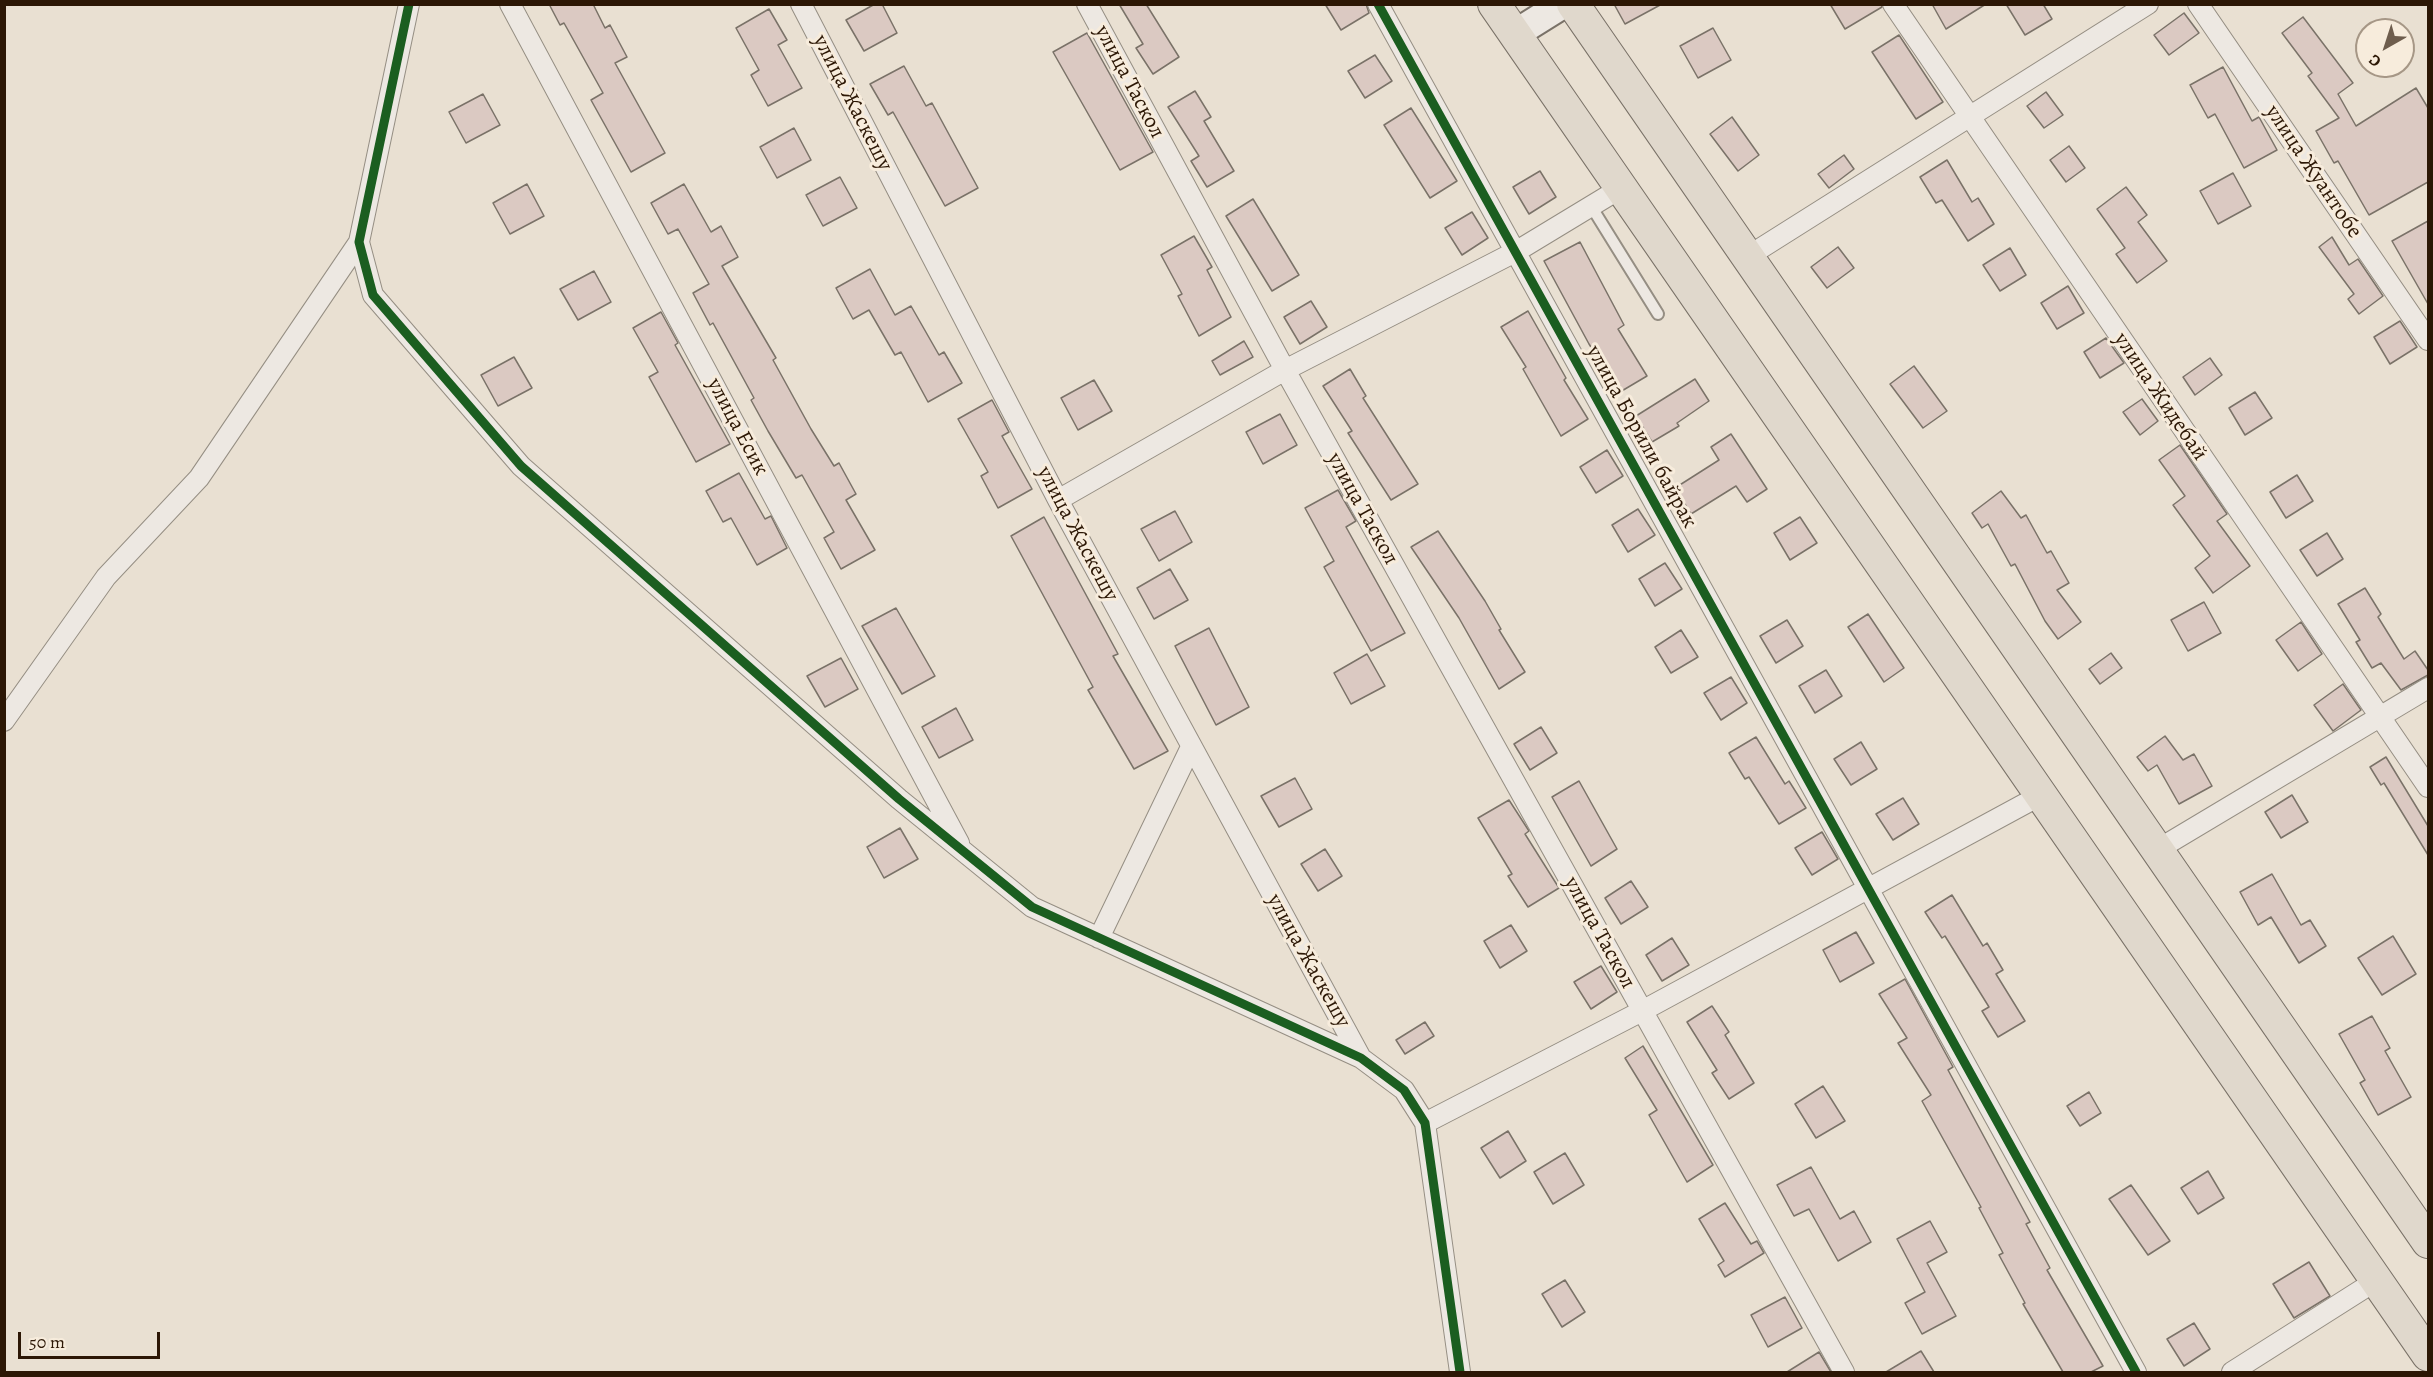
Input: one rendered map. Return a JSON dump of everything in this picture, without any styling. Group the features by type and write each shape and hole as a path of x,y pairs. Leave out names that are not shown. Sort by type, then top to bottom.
{"main road":[{"path":"1494,4 2428,1355"},
{"path":"1515,34 1563,4"},
{"path":"1573,4 2428,1242"}],"street":[{"path":"4,721 106,577 199,478 358,242 409,4"},
{"name":"улица Есик","path":"510,4 963,851"},
{"name":"улица Жаскешу","path":"801,4 1058,500 1361,1058"},
{"name":"улица Таскол","path":"1087,4 1285,370 1844,1372"},
{"name":"улица Борили байрак","path":"1378,4 1517,251 2136,1372"},
{"name":"улица Жидебай","path":"1893,4 2428,788"},
{"path":"1747,257 1969,114 2148,4"},
{"name":"улица Жуантобе","path":"2198,4 2428,340"},
{"path":"1058,500 1285,370 1517,251 1621,188"},
{"path":"358,242 373,295 521,466 899,799 1032,907 1361,1058 1404,1090 1425,1123 1460,1372"},
{"path":"2157,850 2428,688"},
{"path":"1099,938 1191,747"},
{"path":"1425,1123 1642,1011 2041,795"},
{"path":"2232,1372 2377,1280"}],"lane":[{"path":"1592,206 1658,314"}],"building":[{"path":"549,4 593,4 605,28 610,25 627,57 615,63 665,153 631,172 591,100 603,93 564,23 560,25"},
{"path":"875,4 882,4 897,33 864,51 846,20"},
{"path":"1119,4 1146,4 1179,57 1153,74 1136,48 1143,44"},
{"path":"1325,4 1366,4 1369,13 1341,30"},
{"path":"1614,4 1662,4 1625,24"},
{"path":"1830,4 1881,4 1882,7 1845,29"},
{"path":"1932,4 1986,4 1946,29"},
{"path":"2006,4 2043,4 2052,19 2025,35"},
{"path":"769,9 787,40 778,45 802,88 768,106 751,75 759,70 736,28"},
{"path":"2184,13 2199,33 2169,55 2154,35"},
{"path":"2303,17 2353,83 2338,94 2356,126 2416,88 2428,108 2428,182 2369,215 2338,161 2334,163 2316,131 2339,118 2308,76 2312,73 2282,33"},
{"path":"1713,28 1731,60 1698,78 1680,46"},
{"path":"1087,33 1153,152 1120,170 1053,52"},
{"path":"1899,35 1943,102 1916,119 1872,52"},
{"path":"1375,55 1392,81 1365,98 1348,71"},
{"path":"904,66 926,106 932,103 978,188 945,206 893,112 888,115 870,84"},
{"path":"2223,67 2252,121 2259,117 2277,150 2244,168 2215,114 2208,118 2190,85"},
{"path":"1195,91 1211,117 1204,121 1234,171 1207,187 1191,161 1199,156 1168,107"},
{"path":"2046,92 2063,115 2044,128 2027,106"},
{"path":"483,94 500,125 466,143 449,112"},
{"path":"1411,108 1457,181 1430,198 1384,125"},
{"path":"1732,117 1759,155 1738,171 1710,134"},
{"path":"794,128 811,160 777,178 760,147"},
{"path":"2069,146 2085,168 2066,182 2050,160"},
{"path":"1844,155 1854,169 1829,188 1818,174"},
{"path":"1947,160 1972,202 1978,198 1994,224 1968,241 1942,200 1936,203 1920,177"},
{"path":"1540,171 1556,197 1529,214 1513,187"},
{"path":"2233,173 2251,206 2218,224 2200,191"},
{"path":"840,177 857,208 823,226 806,195"},
{"path":"527,184 544,216 510,234 493,203"},
{"path":"684,184 711,232 721,226 738,257 722,266 776,358 773,360 811,429 834,466 839,463 856,494 846,500 875,550 841,569 824,538 834,532 802,475 796,478 768,431 751,400 754,398 713,323 710,325 693,293 709,284 678,229 668,234 651,203"},
{"path":"2126,187 2147,215 2138,222 2167,261 2137,283 2116,254 2125,248 2097,209"},
{"path":"1253,199 1299,275 1272,291 1226,216"},
{"path":"1472,212 1488,238 1462,255 1445,228"},
{"path":"2428,221 2428,304 2392,241"},
{"path":"1194,236 1212,267 1207,270 1231,317 1199,336 1178,296 1182,294 1161,255"},
{"path":"2332,237 2349,265 2358,259 2383,296 2359,314 2348,299 2354,294 2319,247"},
{"path":"1580,242 1624,325 1618,329 1647,376 1620,392 1589,344 1544,261"},
{"path":"1838,247 1854,268 1827,288 1811,267"},
{"path":"2010,248 2026,275 2000,291 1983,265"},
{"path":"870,269 895,315 911,306 939,355 944,352 962,383 928,402 901,352 895,355 869,310 853,319 836,288"},
{"path":"594,271 611,302 578,320 560,289"},
{"path":"2068,286 2084,313 2057,329 2041,303"},
{"path":"1311,301 1327,327 1300,344 1284,317"},
{"path":"1528,311 1566,378 1564,380 1588,419 1561,436 1523,369 1526,367 1501,327"},
{"path":"661,312 678,343 675,345 730,444 696,462 649,377 658,372 633,328"},
{"path":"2400,321 2417,347 2390,364 2374,337"},
{"path":"2106,338 2124,363 2100,378 2084,352"},
{"path":"1244,341 1253,357 1220,375 1212,361"},
{"path":"514,357 532,388 498,406 481,375"},
{"path":"2210,358 2222,375 2195,395 2183,377"},
{"path":"1914,366 1947,411 1923,428 1890,384"},
{"path":"1350,369 1366,396 1363,398 1418,484 1391,500 1348,433 1352,431 1323,386"},
{"path":"1695,379 1709,401 1677,423 1679,426 1652,442 1636,416"},
{"path":"1094,380 1112,411 1078,430 1061,398"},
{"path":"2255,392 2272,418 2245,435 2229,408"},
{"path":"2142,399 2158,421 2140,435 2123,412"},
{"path":"992,400 1009,432 1002,436 1032,489 998,508 981,476 988,472 958,419"},
{"path":"1280,414 1297,445 1263,464 1246,432"},
{"path":"1731,434 1767,489 1747,502 1736,486 1691,514 1675,488 1719,460 1711,447"},
{"path":"2180,445 2227,514 2217,521 2250,566 2213,593 2195,568 2210,556 2173,505 2185,496 2159,460"},
{"path":"1607,450 1623,476 1596,493 1580,467"},
{"path":"739,473 765,519 771,516 787,548 757,565 731,518 723,522 706,491"},
{"path":"2297,475 2313,501 2286,518 2270,492"},
{"path":"1338,490 1356,521 1346,527 1405,633 1371,651 1324,567 1334,561 1305,508"},
{"path":"2001,491 2021,518 2026,515 2047,553 2051,551 2069,583 2057,590 2081,622 2058,639 2045,621 2015,564 2011,566 1988,524 1982,528 1972,513"},
{"path":"1638,509 1655,535 1628,552 1612,525"},
{"path":"1175,511 1192,542 1159,561 1141,529"},
{"path":"1044,517 1118,654 1113,656 1168,751 1134,769 1088,690 1093,687 1011,536"},
{"path":"1800,517 1817,543 1790,560 1774,533"},
{"path":"1438,531 1485,601 1501,629 1499,630 1525,672 1499,689 1459,618 1411,547"},
{"path":"2327,533 2343,559 2317,576 2300,550"},
{"path":"1665,563 1682,589 1655,606 1639,579"},
{"path":"1170,569 1188,600 1154,619 1137,588"},
{"path":"2365,588 2381,614 2378,617 2404,659 2415,651 2428,670 2428,675 2401,690 2381,663 2372,668 2356,642 2360,640 2338,604"},
{"path":"2204,602 2221,633 2188,651 2171,620"},
{"path":"896,608 935,676 902,694 862,626"},
{"path":"1868,614 1904,668 1884,682 1848,627"},
{"path":"1787,620 1803,646 1776,663 1760,636"},
{"path":"2301,622 2322,654 2298,671 2276,640"},
{"path":"1209,628 1249,707 1216,725 1175,646"},
{"path":"1681,630 1698,657 1671,673 1655,647"},
{"path":"2111,653 2122,668 2100,684 2089,669"},
{"path":"1367,654 1385,686 1351,704 1334,673"},
{"path":"841,658 858,689 825,707 807,676"},
{"path":"1826,670 1842,696 1815,713 1799,686"},
{"path":"1731,677 1747,703 1721,720 1704,693"},
{"path":"2343,684 2361,710 2333,731 2314,705"},
{"path":"956,708 973,740 939,758 922,727"},
{"path":"1541,727 1557,753 1530,770 1514,744"},
{"path":"2165,736 2183,760 2194,754 2212,786 2179,804 2157,765 2148,771 2137,757"},
{"path":"1756,737 1785,784 1789,781 1806,808 1779,824 1749,777 1745,779 1729,753"},
{"path":"1861,742 1877,769 1851,785 1834,759"},
{"path":"2386,757 2428,826 2428,855 2384,783 2381,785 2370,767"},
{"path":"1295,778 1312,809 1279,827 1261,796"},
{"path":"1579,781 1617,849 1591,866 1552,797"},
{"path":"2292,795 2308,822 2281,838 2265,812"},
{"path":"1903,798 1919,824 1893,840 1876,814"},
{"path":"1509,800 1529,831 1525,834 1559,888 1528,907 1508,876 1512,874 1478,818"},
{"path":"900,828 918,859 884,878 867,847"},
{"path":"1822,832 1838,859 1812,875 1795,848"},
{"path":"1325,849 1342,876 1318,891 1301,864"},
{"path":"2272,874 2301,925 2310,920 2326,946 2299,963 2271,917 2258,925 2240,892"},
{"path":"1631,881 1648,907 1621,924 1605,898"},
{"path":"1952,895 1983,946 1987,943 2003,970 1996,974 2025,1021 1998,1037 1982,1011 1989,1007 1945,936 1942,938 1925,912"},
{"path":"1511,925 1527,951 1500,968 1484,941"},
{"path":"1856,932 1874,963 1840,982 1823,950"},
{"path":"2393,936 2416,974 2382,995 2358,958"},
{"path":"1672,938 1689,965 1662,981 1646,955"},
{"path":"1601,966 1617,992 1591,1009 1574,982"},
{"path":"1905,979 1953,1067 1948,1070 2030,1222 2026,1224 2050,1268 2047,1270 2103,1366 2091,1372 2063,1372 2023,1304 2025,1303 1999,1255 2003,1253 1979,1208 1981,1207 1922,1101 1931,1095 1898,1043 1907,1038 1879,994"},
{"path":"1712,1006 1729,1032 1725,1035 1754,1083 1729,1099 1712,1073 1717,1070 1687,1022"},
{"path":"2372,1016 2390,1048 2385,1051 2411,1097 2378,1115 2360,1083 2365,1080 2339,1034"},
{"path":"1425,1022 1434,1036 1405,1054 1396,1040"},
{"path":"1643,1046 1713,1165 1687,1182 1649,1115 1657,1110 1625,1058"},
{"path":"1823,1086 1845,1121 1816,1138 1795,1104"},
{"path":"2089,1092 2101,1113 2080,1126 2067,1106"},
{"path":"1508,1131 1526,1161 1500,1178 1481,1148"},
{"path":"1565,1153 1584,1185 1553,1204 1534,1172"},
{"path":"1811,1167 1840,1219 1854,1211 1871,1242 1838,1261 1809,1209 1794,1216 1777,1185"},
{"path":"2208,1171 2224,1198 2198,1214 2181,1188"},
{"path":"2131,1185 2170,1241 2148,1255 2109,1199"},
{"path":"1725,1203 1751,1244 1757,1241 1764,1253 1725,1277 1718,1265 1724,1261 1699,1219"},
{"path":"1930,1221 1947,1252 1927,1263 1956,1316 1922,1334 1905,1303 1925,1292 1897,1239"},
{"path":"2309,1262 2330,1296 2294,1318 2273,1284"},
{"path":"1565,1280 1585,1312 1562,1327 1542,1294"},
{"path":"1785,1297 1802,1328 1768,1347 1751,1315"},
{"path":"2194,1323 2210,1349 2184,1366 2167,1339"},
{"path":"1921,1351 1934,1372 1886,1372"},
{"path":"1819,1352 1831,1372 1787,1372"}],"cycle path":[{"path":"409,4 359,242 373,295 521,466 899,799 1032,907 1361,1058 1404,1090 1425,1123 1460,1372"},
{"path":"1378,4 2136,1372"}]}
